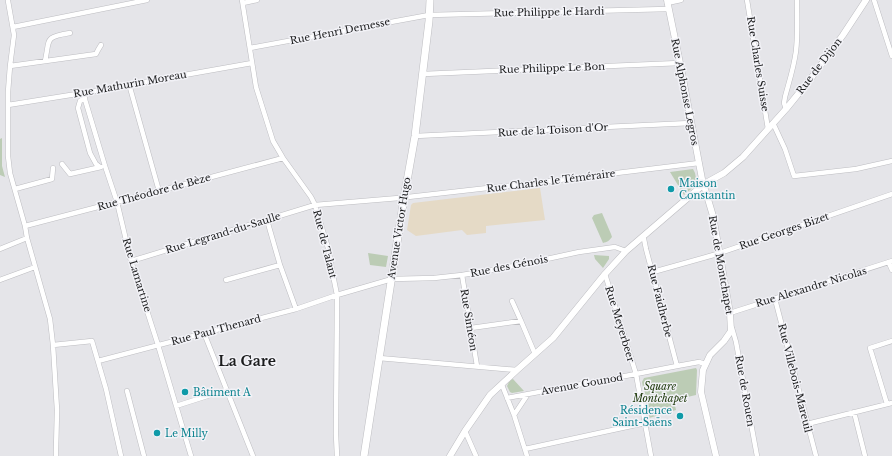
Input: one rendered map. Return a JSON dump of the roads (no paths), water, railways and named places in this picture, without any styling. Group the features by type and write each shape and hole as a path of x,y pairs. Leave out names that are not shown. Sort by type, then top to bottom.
{"main road":[{"name":"Avenue Victor Hugo","path":"364,456 415,136 430,0"}],"street":[{"path":"7,0 14,35 10,66 8,105 8,156 10,173 49,316 53,345 57,410 56,456"},
{"path":"13,27 147,0"},
{"path":"243,1 257,0"},
{"name":"Rue Philippe le Hardi","path":"429,15 667,4 681,0"},
{"name":"Rue Charles Suisse","path":"747,0 768,129"},
{"path":"786,109 784,103 785,97 794,66 796,52 797,0"},
{"name":"Rue de Dijon","path":"450,456 490,395 553,338 604,274 626,251 704,184 724,173 743,157 786,109 812,77 839,41 866,0"},
{"path":"874,0 892,56"},
{"name":"Rue de Talant","path":"243,1 256,87 273,141 282,158 316,205 328,248 337,295 337,456"},
{"name":"Rue Alphonse Legros","path":"667,4 704,184"},
{"name":"Rue Henri Demesse","path":"250,48 429,15"},
{"path":"45,61 47,46 50,39 54,36 70,33"},
{"path":"10,66 96,54 101,45"},
{"name":"Rue Mathurin Moreau","path":"8,105 84,96 129,84 252,63"},
{"name":"Rue Philippe Le Bon","path":"423,74 680,63"},
{"path":"129,84 159,191"},
{"path":"84,96 78,108 90,153 96,164 103,167"},
{"name":"Rue Lamartine","path":"84,96 103,167 117,202 131,261 191,456"},
{"name":"Rue de la Toison d'Or","path":"415,136 691,123"},
{"path":"773,123 785,150 794,176 856,169 892,161"},
{"name":"Rue Théodore de Bèze","path":"25,226 282,158"},
{"name":"Rue Charles le Téméraire","path":"316,205 404,198 699,163"},
{"path":"62,164 70,174 103,167"},
{"path":"15,189 52,179 53,168"},
{"name":"Rue de Montchapet","path":"704,184 713,216 720,253 731,327 729,334 710,355 703,370 701,392 713,456"},
{"name":"Rue Georges Bizet","path":"653,272 720,253 892,194"},
{"name":"Rue Legrand-du-Saulle","path":"131,261 316,205"},
{"path":"267,220 280,265 296,309"},
{"name":"Rue Faidherbe","path":"642,237 644,239 653,272 677,366"},
{"path":"0,249 27,238"},
{"name":"Rue des Génois","path":"392,279 434,278 462,275 579,252 615,248 626,251"},
{"path":"891,262 892,270"},
{"name":"Rue Alexandre Nicolas","path":"730,313 891,262"},
{"path":"226,280 280,265"},
{"path":"0,280 35,267"},
{"name":"Rue Meyerbeer","path":"604,274 636,374 650,456"},
{"name":"Rue Siméon","path":"462,275 476,366"},
{"name":"Rue Paul Thenard","path":"98,361 296,309 392,279"},
{"name":"Rue Villebois-Mareuil","path":"775,299 816,456"},
{"path":"512,301 535,354"},
{"path":"471,328 521,321"},
{"name":"Rue de Rouen","path":"731,327 736,342 757,456"},
{"path":"204,333 253,456"},
{"path":"53,345 92,341 106,389 121,456"},
{"path":"807,424 889,404 870,348 892,341"},
{"path":"379,358 517,370"},
{"name":"Avenue Gounod","path":"507,398 699,362 705,364"},
{"path":"502,385 514,415 527,456"},
{"path":"176,406 226,390"},
{"path":"127,391 144,456"},
{"name":"Avenue Gounod","path":"514,415 528,394"},
{"path":"854,412 866,456"},
{"path":"525,448 645,423"},
{"path":"465,431 476,456"}],"place":[{"name":"Maison Constantin","path":"671,189"},
{"name":"Bâtiment A","path":"185,392"},
{"name":"Résidence Saint-Saëns","path":"680,416"},
{"name":"Le Milly","path":"157,433"}],"district":[{"name":"La Gare","path":"247,361"}],"park label":[{"name":"Square Montchapet","path":"660,392"}]}
